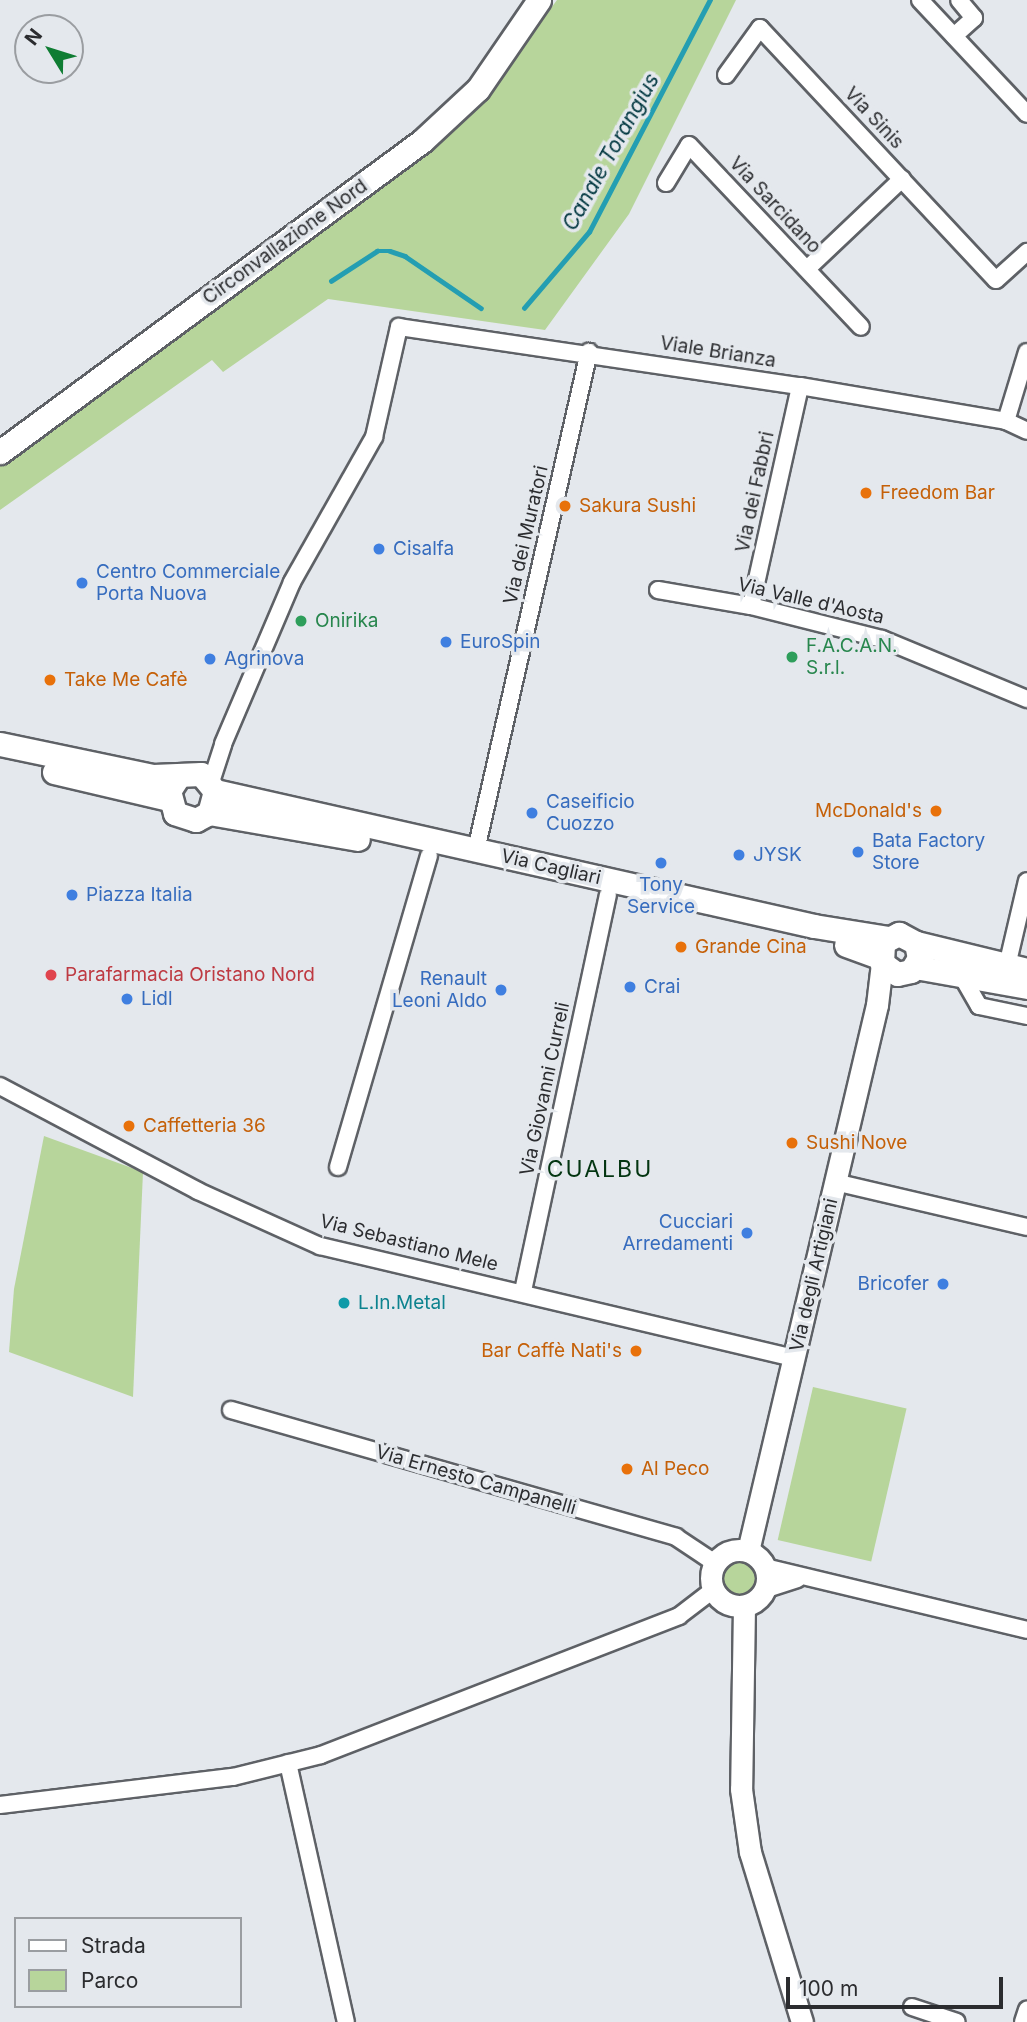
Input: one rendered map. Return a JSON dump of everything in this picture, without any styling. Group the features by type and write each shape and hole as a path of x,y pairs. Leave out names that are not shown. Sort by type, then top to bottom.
{"main road":[{"name":"Circonvallazione Nord","path":"0,452 422,141 478,89 539,0"},
{"name":"Via Cagliari","path":"0,744 183,775 201,774 212,795 429,856 883,953"},
{"name":"Via Cagliari","path":"0,760 169,799 175,813 188,820 212,795"},
{"path":"169,799 183,775"},
{"name":"Via Cagliari","path":"212,795 476,850 883,953"},
{"name":"Via Cagliari","path":"883,953 904,934 916,943 1017,968"},
{"path":"910,970 920,953 916,943"},
{"name":"Via Cagliari","path":"883,953 892,973 910,970 960,973 1027,987"}],"street":[{"path":"954,36 974,18 959,0"},
{"path":"925,1 1027,114"},
{"name":"Via Sinis","path":"726,75 760,28 996,280 1027,252"},
{"name":"Via Sarcidano","path":"666,183 689,145 861,327"},
{"path":"807,269 902,179"},
{"name":"Viale Brianza","path":"221,748 292,582 367,454 383,414 399,327 589,352 800,386 1006,421 1027,431"},
{"name":"Via dei Muratori","path":"476,850 589,352"},
{"path":"1006,421 1027,352"},
{"name":"Via dei Fabbri","path":"751,606 800,386"},
{"name":"Via Valle d'Aosta","path":"658,590 751,606 882,639 1027,699"},
{"path":"183,775 221,748"},
{"path":"212,795 221,748"},
{"path":"338,1167 429,856"},
{"path":"1017,968 1027,881"},
{"name":"Via Giovanni Curreli","path":"523,1292 607,895"},
{"name":"Via degli Artigiani","path":"748,1551 878,998 883,953"},
{"path":"878,998 910,970"},
{"path":"960,973 979,1006 1027,1016"},
{"name":"Via Sebastiano Mele","path":"0,1086 198,1191 320,1246 794,1358"},
{"path":"835,1182 1027,1227"},
{"name":"Via Ernesto Campanelli","path":"231,1410 676,1537 715,1563"},
{"path":"0,1805 233,1777 321,1755 679,1616 713,1590 715,1563 729,1552 748,1551 765,1567 799,1579 1027,1630"},
{"path":"764,1590 765,1567"},
{"path":"713,1590 726,1603 744,1606 764,1590 799,1579"},
{"path":"744,1606 741,1789 750,1852 802,2022"},
{"path":"288,1763 346,2022"},
{"path":"912,2007 957,2022"},
{"path":"1023,2022 1027,2010"}],"green space":[{"path":"557,0 736,0 629,214 545,330 328,299 223,372 212,360 0,510 0,464 449,135 478,108"},
{"path":"44,1136 143,1172 133,1397 9,1352 14,1289"},
{"path":"813,1387 907,1409 871,1562 778,1540"},
{"path":"740,1554 754,1560 760,1574 754,1588 740,1594 726,1588 720,1574 726,1560"}],"waterway":[{"name":"Canale Torangius","path":"524,308 589,232 710,0"},
{"name":"Canale Torangius","path":"331,281 377,251 390,251 405,256 481,308"}],"place":[{"name":"Freedom Bar","path":"866,493"},
{"name":"Sakura Sushi","path":"565,506"},
{"name":"Cisalfa","path":"379,549"},
{"name":"Centro Commerciale Porta Nuova","path":"82,583"},
{"name":"Onirika","path":"301,621"},
{"name":"EuroSpin","path":"446,642"},
{"name":"F.A.C.A.N. S.r.l.","path":"792,657"},
{"name":"Agrinova","path":"210,659"},
{"name":"Take Me Cafè","path":"50,680"},
{"name":"McDonald's","path":"936,811"},
{"name":"Caseificio Cuozzo","path":"532,813"},
{"name":"Bata Factory Store","path":"858,852"},
{"name":"JYSK","path":"739,855"},
{"name":"Tony Service","path":"661,863"},
{"name":"Piazza Italia","path":"72,895"},
{"name":"Grande Cina","path":"681,947"},
{"name":"Parafarmacia Oristano Nord","path":"51,975"},
{"name":"Crai","path":"630,987"},
{"name":"Renault Leoni Aldo","path":"501,990"},
{"name":"Lidl","path":"127,999"},
{"name":"Caffetteria 36","path":"129,1126"},
{"name":"Sushi Nove","path":"792,1143"},
{"name":"Cucciari Arredamenti","path":"747,1233"},
{"name":"Bricofer","path":"943,1284"},
{"name":"L.In.Metal","path":"344,1303"},
{"name":"Bar Caffè Nati's","path":"636,1351"},
{"name":"Al Peco","path":"627,1469"}],"district":[{"name":"CUALBU","path":"600,1169"}]}
